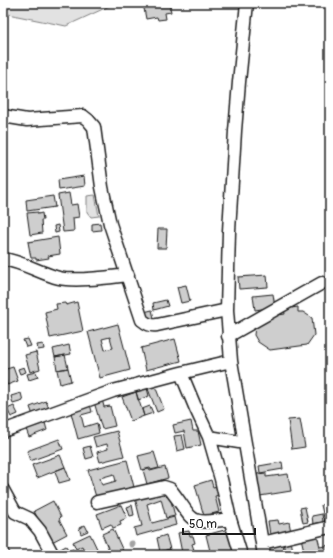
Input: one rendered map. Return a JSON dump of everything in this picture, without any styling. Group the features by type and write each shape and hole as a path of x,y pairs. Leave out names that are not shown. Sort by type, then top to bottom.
{"street":[{"path":"247,3 235,131 229,231 227,310 231,361 263,549 330,527"},
{"path":"3,116 27,120 83,116 94,127 102,188 110,224 142,320 147,325 157,325 227,310"},
{"path":"3,259 22,263 61,279 72,280 128,275"},
{"path":"228,336 322,283"},
{"path":"3,430 113,391 231,361"},
{"path":"181,373 208,437 221,479 230,519 241,555"},
{"path":"208,437 245,443"},
{"path":"97,502 164,487 170,489 190,517 196,521 212,522 230,519"},
{"path":"3,490 15,512 30,520 40,531 53,555"}],"shaded area":[{"path":"3,3 116,3 66,26 3,13"},
{"path":"95,195 99,216 91,217 87,212 87,196"}],"building":[{"path":"143,3 169,3 171,12 165,13 166,19 158,20 157,17 146,19"},
{"path":"84,176 85,186 59,190 58,180"},
{"path":"69,193 71,205 77,204 79,217 73,218 74,231 63,232 58,195"},
{"path":"53,196 55,207 27,211 26,200"},
{"path":"38,212 38,214 42,213 42,233 30,235 27,213"},
{"path":"100,223 101,230 92,231 92,224"},
{"path":"58,225 59,232 55,233 54,226"},
{"path":"158,229 167,229 166,248 157,248"},
{"path":"58,237 60,254 48,256 49,258 36,260 36,258 31,258 28,242"},
{"path":"267,275 268,287 239,289 238,277"},
{"path":"186,285 190,301 181,303 177,287"},
{"path":"273,294 275,307 255,310 253,296"},
{"path":"166,300 168,306 154,310 153,303"},
{"path":"77,302 83,331 50,338 45,312 57,309 56,304 65,303 66,305"},
{"path":"298,307 298,312 303,312 312,318 314,335 307,345 270,350 258,342 254,335 255,326 266,317 285,314 284,309"},
{"path":"152,310 155,322 148,324 144,312"},
{"path":"3,319 6,338 3,338"},
{"path":"118,324 130,370 100,378 88,332","holes":["110,337 113,348 105,350 102,339"]},
{"path":"28,339 31,346 26,347 23,340"},
{"path":"175,339 181,361 146,370 141,348"},
{"path":"43,344 44,349 38,350 37,345"},
{"path":"69,345 71,354 55,357 53,349"},
{"path":"36,352 40,369 30,372 25,355"},
{"path":"65,355 68,368 57,370 55,357"},
{"path":"13,367 18,381 7,385 3,370"},
{"path":"24,367 26,372 20,374 18,369"},
{"path":"68,368 71,381 60,384 57,370"},
{"path":"36,372 38,377 29,380 27,374"},
{"path":"155,386 164,409 157,412 148,389"},
{"path":"147,388 149,396 138,400 136,392"},
{"path":"136,392 144,416 131,421 122,397"},
{"path":"21,393 23,401 13,404 11,396"},
{"path":"102,399 104,407 110,406 115,426 102,429 94,402"},
{"path":"46,401 50,411 34,418 30,407"},
{"path":"90,404 92,412 81,415 84,427 97,423 99,433 78,439 70,409"},
{"path":"14,406 18,414 11,417 7,409"},
{"path":"150,406 153,413 144,416 142,409"},
{"path":"300,419 305,447 292,449 288,420"},
{"path":"191,421 193,431 198,431 201,445 187,448 184,431 175,433 173,425"},
{"path":"45,423 47,430 29,437 26,429"},
{"path":"117,431 124,456 100,462 97,452 108,449 107,444 96,447 93,437"},
{"path":"182,435 185,449 177,451 174,436"},
{"path":"59,439 63,449 30,461 27,451"},
{"path":"90,446 93,457 86,459 83,448"},
{"path":"154,452 159,468 142,470 138,456"},
{"path":"60,455 65,467 37,478 32,465"},
{"path":"127,460 134,487 96,497 88,470","holes":["114,474 116,481 102,485 100,478"]},
{"path":"282,462 283,469 260,473 259,466"},
{"path":"65,467 70,480 59,483 55,471"},
{"path":"165,467 168,478 147,484 143,470 149,469 150,471"},
{"path":"266,473 266,477 288,474 291,491 260,496 257,474"},
{"path":"211,480 213,487 217,486 220,495 215,496 219,512 204,516 195,485"},
{"path":"168,489 175,516 166,518 161,499 147,504 152,523 174,517 176,525 136,536 134,528 142,526 135,498"},
{"path":"53,501 61,517 59,519 67,534 50,543 34,511"},
{"path":"329,503 330,521 325,522 321,505"},
{"path":"121,505 127,518 120,521 121,525 113,528 111,524 102,528 97,514"},
{"path":"132,505 134,515 130,516 127,507"},
{"path":"305,507 308,522 303,523 300,508"},
{"path":"322,514 323,522 313,524 312,516"},
{"path":"278,520 279,524 289,522 291,532 270,535 268,521"},
{"path":"85,525 88,531 81,534 79,528"},
{"path":"113,529 123,551 111,555 102,534"},
{"path":"228,529 235,555 211,555 206,535"},
{"path":"189,531 190,536 193,536 195,543 192,544 194,550 182,553 178,533"},
{"path":"90,534 100,555 86,555 82,546 76,549 73,542"},
{"path":"166,535 170,549 160,552 157,538"},
{"path":"317,535 320,547 330,545 330,555 305,555 301,538"},
{"path":"291,540 293,552 286,553 284,541"},
{"path":"3,542 11,554 3,555"},
{"path":"283,543 285,555 269,555 267,545"},
{"path":"66,546 69,551 73,549 77,555 57,555 55,552"},
{"path":"170,549 172,555 161,555 160,552"}]}
